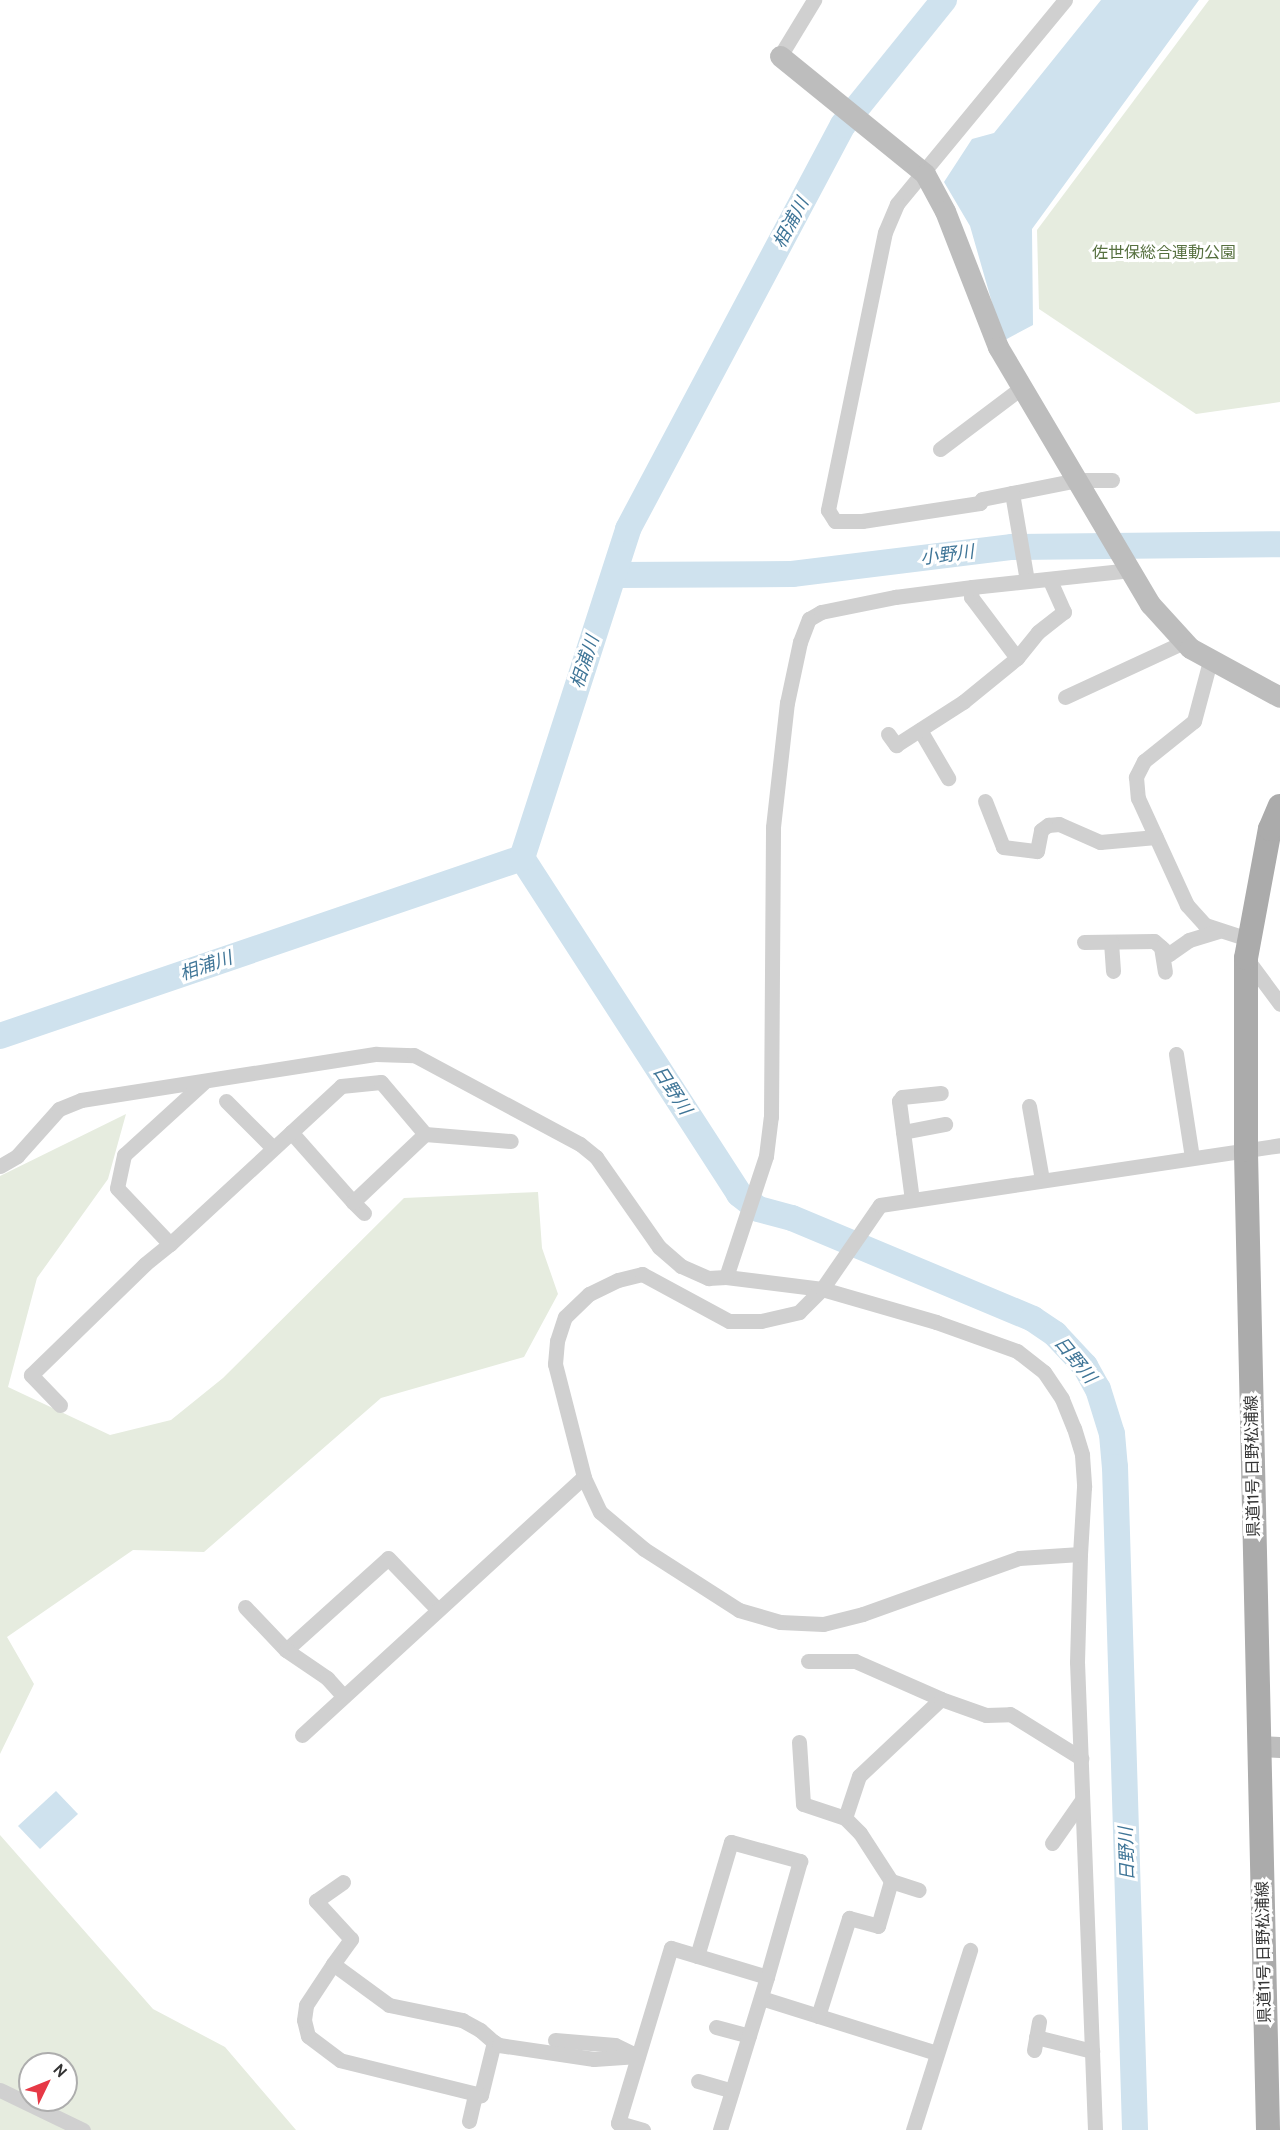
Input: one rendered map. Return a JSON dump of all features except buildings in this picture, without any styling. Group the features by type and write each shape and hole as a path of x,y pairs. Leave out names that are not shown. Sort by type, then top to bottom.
{"main road":[{"name":"県道11号 日野松浦線","path":"1268,2130 1269,1746 1246,1150 1247,949 1270,829 1280,806"}],"street":[{"path":"814,0 786,61 922,171 945,210 998,347 1150,604 1184,642 1210,661 1280,697"},
{"path":"1065,0 897,204 885,232 828,510 835,521 862,520 980,503 982,499 1012,494 1112,480"},
{"path":"940,449 1021,388"},
{"path":"1012,494 1027,581"},
{"path":"726,1277 766,1156 771,1117 773,827 787,703 800,642 809,619 821,612 895,597 1049,579 1129,566"},
{"path":"888,734 896,745 963,702 1017,658 1038,632 1064,612 1049,579"},
{"path":"972,587 971,597 1017,658"},
{"path":"1065,697 1184,642"},
{"path":"1210,661 1194,721 1158,746 1144,761 1136,777 1138,798 1187,905 1204,925 1247,949 1280,1004"},
{"path":"920,730 948,778"},
{"path":"985,801 1003,847 1037,851 1041,830 1048,825 1059,824 1100,842 1156,837"},
{"path":"1084,942 1154,941 1169,954 1189,940 1218,931"},
{"path":"1111,942 1113,971"},
{"path":"1161,947 1165,972"},
{"path":"0,1166 17,1156 59,1109 81,1100 204,1083 376,1054 414,1055 580,1144 596,1157 660,1247 681,1266 708,1278 826,1283 1017,1351 1044,1372 1062,1399 1082,1455 1077,1662 1095,2130"},
{"path":"1176,1054 1192,1157"},
{"path":"60,1406 31,1375 341,1086 381,1082 425,1134 511,1141"},
{"path":"170,1244 117,1188 124,1155 204,1083"},
{"path":"912,1200 899,1101 902,1097 942,1093"},
{"path":"226,1101 273,1148"},
{"path":"1029,1106 1041,1180"},
{"path":"903,1132 945,1124"},
{"path":"291,1132 359,1207 425,1134"},
{"path":"1080,1554 1019,1558 863,1614 823,1624 780,1622 739,1610 644,1549 600,1512 584,1477 555,1364 566,1317 589,1294 618,1280 642,1274 729,1321 761,1321 799,1312 826,1283 879,1205 1280,1145"},
{"path":"302,1735 437,1609 584,1477"},
{"path":"286,1650 388,1558 437,1609"},
{"path":"245,1607 286,1650 327,1678 343,1696"},
{"path":"808,1661 855,1661 941,1699 986,1715 1010,1714 1081,1758"},
{"path":"845,1818 859,1776 941,1699"},
{"path":"799,1742 803,1804 845,1818 860,1833 891,1881 919,1890"},
{"path":"1052,1843 1082,1800"},
{"path":"697,1956 731,1842 800,1861 720,2130"},
{"path":"818,2016 849,1918 878,1926 891,1881"},
{"path":"343,1882 316,1901 351,1939 306,2004 308,2037 317,2047 340,2060 481,2095 495,2042"},
{"path":"643,2130 617,2126 671,1948 767,1977"},
{"path":"913,2130 970,1950"},
{"path":"333,1964 389,2005 462,2020 495,2042 535,2053 594,2059 638,2056"},
{"path":"760,1998 937,2053"},
{"path":"1039,2021 1035,2043 1092,2051"},
{"path":"716,2027 749,2036"},
{"path":"555,2040 615,2045 638,2056"},
{"path":"698,2081 732,2091"},
{"path":"0,2090 83,2130"},
{"path":"469,2121 475,2094"}],"green space":[{"name":"佐世保総合運動公園","path":"1209,0 1280,0 1280,402 1196,414 1039,309 1037,230"},
{"path":"126,1114 108,1179 37,1278 8,1387 110,1435 171,1420 223,1378 404,1198 538,1192 542,1248 558,1294 524,1357 381,1398 204,1552 133,1550 7,1637 34,1684 0,1754 0,1176"},
{"path":"0,1835 153,2009 225,2047 296,2130 0,2130"}],"water":[{"path":"1101,0 1199,0 1032,229 1033,325 1003,341 970,226 944,182 972,139 994,133"},
{"path":"56,1791 78,1814 40,1849 18,1826"}],"waterway":[{"name":"相浦川","path":"0,1036 522,858 628,529 843,125 944,0"},
{"name":"小野川","path":"615,575 792,574 1012,547 1280,544"},
{"name":"日野川","path":"522,858 739,1194 758,1209 792,1218 1033,1319 1055,1334 1085,1366 1098,1389 1112,1434 1115,1467 1135,2130"}]}
